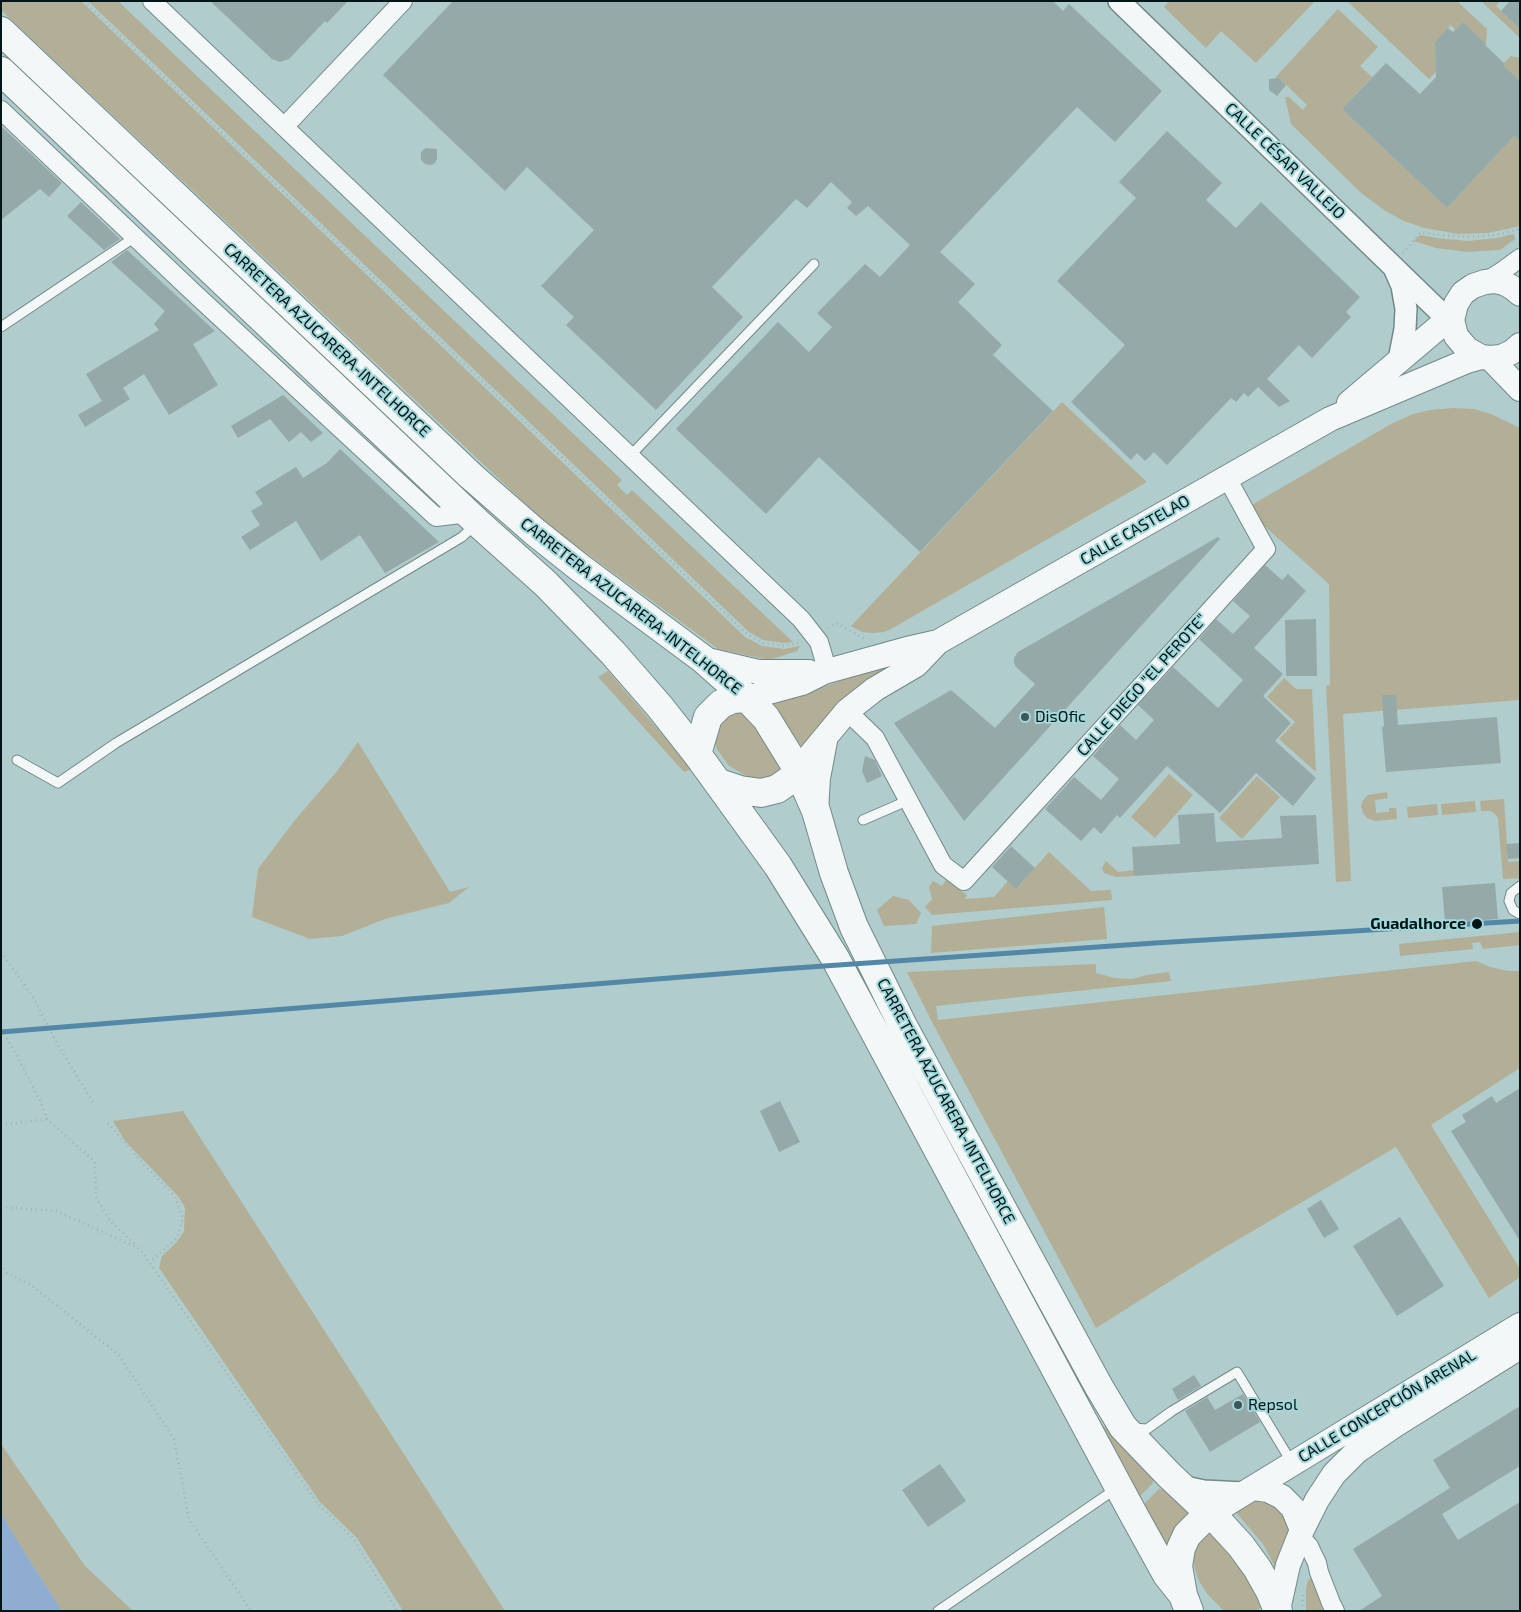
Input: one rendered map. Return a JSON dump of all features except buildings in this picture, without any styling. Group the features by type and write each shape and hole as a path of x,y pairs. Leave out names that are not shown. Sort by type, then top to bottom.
{"main road":[{"name":"CARRETERA AZUCARERA-INTELHORCE","path":"1,31 471,476 557,550 703,659 747,698 766,718 798,770 816,811 834,873 854,927 899,1018 1099,1387 1123,1427 1241,1546 1257,1568 1278,1610"},
{"name":"CARRETERA AZUCARERA-INTELHORCE","path":"1,72 546,584 613,653 660,707 697,754 778,866 835,958 1119,1488 1167,1575 1192,1606"},
{"path":"1520,294 1504,283 1494,281 1473,286 1463,293 1456,304 1452,318 1456,336 1467,349 1486,357 1520,389"},
{"name":"CALLE CASTELAO","path":"1330,419 1452,318"},
{"name":"CALLE CASTELAO","path":"798,770 847,711 875,689 916,665 938,642 1330,419 1467,361 1486,357 1501,357 1512,352 1520,345"},
{"name":"CALLE CASTELAO","path":"747,698 802,683 824,672 938,642"},
{"path":"703,659 758,672 824,672"},
{"path":"697,754 708,717 721,704 747,698"},
{"path":"816,811 818,778 826,736"},
{"path":"719,783 740,790 761,793 777,789 790,780 798,770"},
{"name":"CALLE CONCEPCIÓN ARENAL","path":"1210,1514 1520,1325"},
{"name":"CALLE CONCEPCIÓN ARENAL","path":"1278,1610 1288,1565 1301,1533 1317,1500 1334,1474 1357,1451 1395,1425 1520,1347"},
{"path":"1249,1490 1268,1490 1282,1497 1294,1508 1301,1533"},
{"path":"1192,1606 1178,1566 1181,1548 1187,1535 1210,1514"}],"street":[{"path":"152,1 801,619 819,642 824,659 824,672"},
{"path":"284,127 403,1"},
{"name":"CALLE CÉSAR VALLEJO","path":"1119,1 1441,313 1452,318"},
{"path":"1,110 436,518 474,518"},
{"path":"1485,282 1520,258"},
{"path":"1393,265 1402,286 1406,309 1405,329 1399,360"},
{"name":"CALLE DIEGO \"EL PEROTE\"","path":"910,800 943,865 964,881 1266,549 1227,478"},
{"path":"847,711 875,738 910,800"},
{"path":"1180,1486 1204,1491 1249,1490"},
{"path":"1301,1533 1317,1563 1335,1611"}],"lane":[{"path":"1,326 135,237"},
{"path":"630,456 814,264"},
{"path":"17,760 58,783 116,743 462,537 474,518"},
{"path":"863,820 910,800"},
{"path":"1520,886 1512,893 1509,901 1513,910 1520,914"},
{"path":"1123,1427 1147,1429 1172,1411 1237,1372 1292,1463"},
{"path":"938,1611 1119,1488"}],"path":[{"path":"1393,265 1420,232 1469,238 1496,235 1520,228"},
{"path":"1,952 33,997 58,1045 94,1104"},
{"path":"1,1030 9,1041 41,1103 47,1119 95,1162 96,1197 110,1221 140,1249 150,1262 318,1504 353,1538 397,1611"},
{"path":"1,1125 47,1119"},
{"path":"108,1123 145,1166 175,1196 184,1218 177,1238 150,1262"},
{"path":"1,1208 56,1211 140,1249"},
{"path":"1,1264 7,1273 30,1285 119,1355 174,1439 189,1520 251,1611"}],"shaded area":[{"path":"1,1 81,1 745,637 762,646 784,649 800,646 797,651 769,660 718,649 549,526 1,10"},
{"path":"88,1 118,1 622,480 617,485 627,495 632,490 793,642 784,643 763,640 749,632"},
{"path":"1169,1 1315,1 1256,63 1221,31 1206,48 1164,7"},
{"path":"1347,1 1457,1 1487,29 1486,44 1463,22 1455,30 1451,25 1435,42 1436,72 1429,79"},
{"path":"1481,1 1500,1 1496,6 1520,29 1520,38"},
{"path":"1338,9 1378,47 1360,66 1372,77 1342,109 1447,208 1514,136 1520,141 1520,226 1488,233 1458,234 1424,228 1404,221 1384,210 1360,192 1291,124 1285,97 1289,97 1303,110 1307,105 1279,78 1275,78"},
{"path":"1511,56 1520,58 1520,81 1504,66 1504,63"},
{"path":"1514,234 1515,239 1500,250 1468,252 1436,248 1414,241 1420,235 1468,241"},
{"path":"1062,402 1147,482 891,629 874,633 862,632 851,626"},
{"path":"1453,408 1474,409 1491,414 1520,428 1520,700 1343,714 1351,881 1336,882 1326,686 1330,685 1329,584 1261,523 1250,506 1391,424 1413,414"},
{"path":"896,661 899,665 804,750 771,701 829,685"},
{"path":"608,671 692,769 684,772 598,677"},
{"path":"1284,678 1296,689 1312,689 1316,772 1279,739 1295,722 1267,697"},
{"path":"744,710 784,767 777,777 763,781 746,776 728,765 717,749 713,739 715,728 727,712"},
{"path":"358,742 450,892 469,887 449,903 385,919 342,936 310,939 252,917 258,869 295,820 338,770"},
{"path":"1169,774 1193,795 1155,838 1131,817"},
{"path":"1257,776 1280,797 1242,839 1219,818"},
{"path":"1387,792 1388,798 1375,800 1376,813 1389,812 1389,808 1396,808 1397,819 1375,821 1367,818 1361,806 1363,800 1368,795"},
{"path":"1504,799 1508,862 1520,861 1520,878 1503,879 1498,818 1490,811 1481,811 1480,801"},
{"path":"1475,801 1476,812 1442,815 1441,804"},
{"path":"1437,804 1438,815 1408,818 1407,807"},
{"path":"1049,852 1091,891 1111,890 1112,900 932,915 925,907 932,899 929,887 933,881 942,886 946,880 967,895 965,899 994,897 1008,881 1016,889"},
{"path":"1106,861 1118,872 1134,870 1134,876 1116,877 1104,873 1102,868"},
{"path":"893,896 909,900 921,913 916,924 884,926 877,910"},
{"path":"1104,907 1107,939 931,953 932,926"},
{"path":"1520,932 1520,945 1483,949 1480,942 1472,943 1473,949 1400,956 1399,944"},
{"path":"1476,961 1490,967 1508,971 1520,971 1520,1068 1431,1125 1520,1269 1520,1277 1489,1298 1396,1147 1210,1256 1096,1328 907,972 1096,964 1096,973 1114,978 1132,979 1169,972 1171,981 936,1006 938,1020"},
{"path":"183,1111 505,1611 403,1611 357,1538 320,1502 159,1268 162,1256 176,1243 184,1231 185,1208 179,1197 125,1141 113,1121"},
{"path":"1095,1421 1113,1432 1153,1477 1153,1483 1140,1496 1135,1496"},
{"path":"1,1444 85,1566 133,1611 62,1611 1,1512"},
{"path":"1159,1489 1167,1490 1193,1513 1167,1557 1143,1510 1144,1504"},
{"path":"1249,1500 1272,1500 1287,1520 1288,1533 1275,1567 1263,1544 1234,1510"},
{"path":"1208,1525 1243,1569 1261,1607 1257,1611 1224,1611 1208,1595 1199,1581 1194,1566 1194,1554 1197,1542"},
{"path":"1312,1576 1323,1611 1306,1611 1306,1587"}],"water":[{"path":"1,1512 10,1529 62,1611 1,1611"}],"transit line":[{"path":"1,1032 781,969 1155,943 1520,921"}],"place":[{"name":"DisOfic","path":"1025,717"},
{"name":"Guadalhorce","path":"1477,924"},
{"name":"Repsol","path":"1238,1405"}]}
